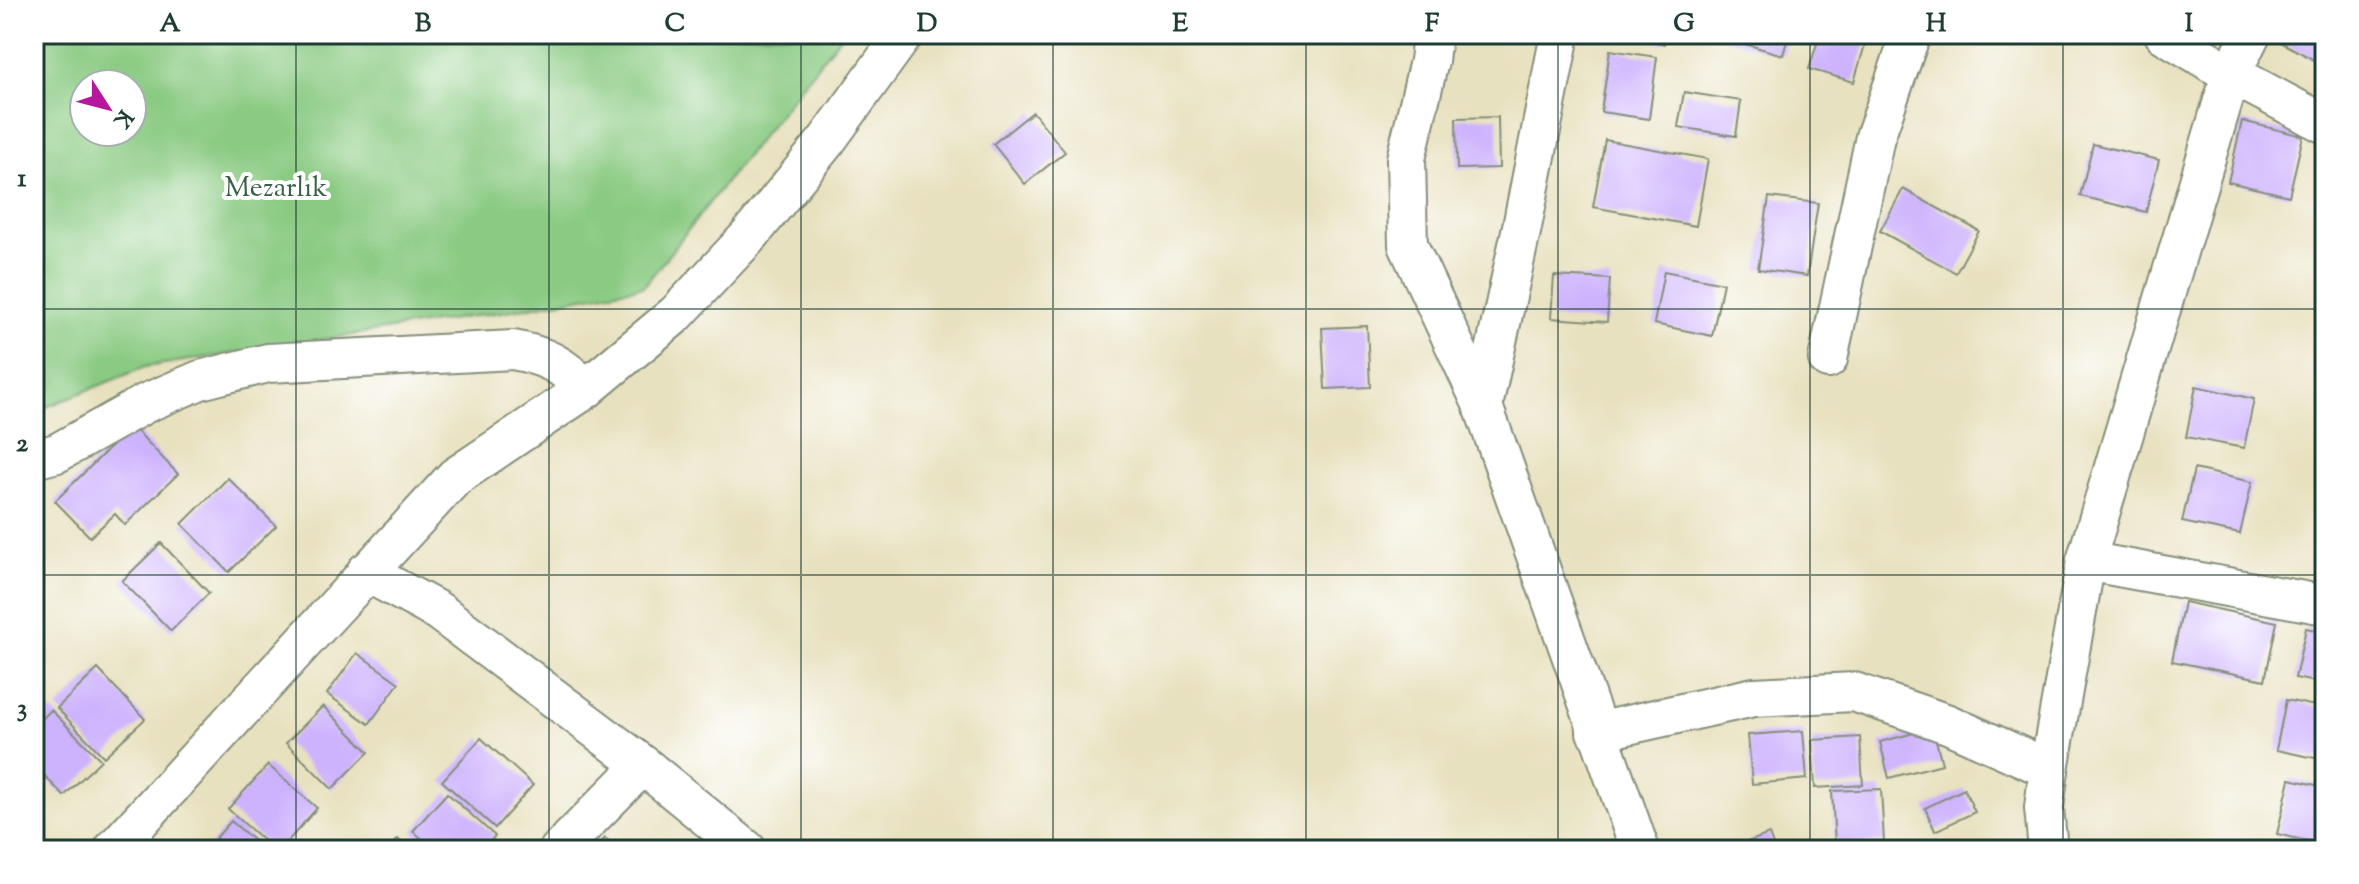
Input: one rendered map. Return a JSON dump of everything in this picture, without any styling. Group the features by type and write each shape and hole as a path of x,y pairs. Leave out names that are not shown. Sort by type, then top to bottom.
{"street":[{"path":"113,850 455,477 586,389 676,314 750,235 827,140 904,34"},
{"path":"1432,34 1429,61 1406,159 1408,245 1483,406 1640,850"},
{"path":"1483,406 1560,34"},
{"path":"1828,359 1875,137 1911,34"},
{"path":"2164,34 2325,124"},
{"path":"2048,850 2044,808 2049,769 2086,561 2231,74 2251,34"},
{"path":"34,459 57,453 146,403 200,380 268,363 513,350 541,355 571,373 586,389"},
{"path":"2086,561 2325,605"},
{"path":"366,572 438,611 643,765 747,850"},
{"path":"1596,732 1754,697 1854,692 1948,724 2049,769"},
{"path":"559,850 643,765"}],"green space":[{"name":"Mezarlık","path":"34,34 842,34 644,286 507,311 145,367 34,412"}],"building":[{"path":"1632,34 1667,34 1664,44"},
{"path":"1711,34 1789,34 1783,55"},
{"path":"1820,34 1853,34 1867,38 1854,82 1809,69"},
{"path":"2266,34 2325,34 2325,40 2314,60"},
{"path":"1610,50 1657,57 1649,119 1601,112"},
{"path":"1684,92 1741,101 1736,136 1678,127"},
{"path":"1033,112 1065,152 1025,184 993,144"},
{"path":"1498,117 1499,168 1457,169 1456,118"},
{"path":"2242,121 2303,136 2289,196 2228,182"},
{"path":"1605,140 1708,159 1696,226 1593,207"},
{"path":"2093,144 2159,160 2146,212 2080,196"},
{"path":"1903,189 1979,231 1956,273 1880,231"},
{"path":"1769,197 1818,203 1807,276 1758,269"},
{"path":"1664,271 1723,283 1712,336 1654,324"},
{"path":"1554,276 1610,279 1607,322 1551,318"},
{"path":"1367,326 1370,387 1325,389 1322,328"},
{"path":"2196,386 2254,399 2244,448 2186,437"},
{"path":"132,426 178,474 125,525 115,514 90,537 55,501"},
{"path":"2194,469 2252,482 2240,534 2182,522"},
{"path":"228,478 276,526 229,572 182,524"},
{"path":"161,543 209,593 171,631 122,581"},
{"path":"2184,602 2277,622 2265,680 2172,661"},
{"path":"2306,628 2325,632 2325,684 2295,678"},
{"path":"357,653 399,683 369,724 327,694"},
{"path":"98,669 145,719 104,757 57,708"},
{"path":"2286,700 2325,708 2325,760 2276,750"},
{"path":"323,706 369,752 332,789 286,743"},
{"path":"51,710 101,760 64,796 34,765 34,727"},
{"path":"1933,728 1942,764 1889,778 1880,742"},
{"path":"1803,731 1807,779 1752,784 1748,735"},
{"path":"1860,737 1863,785 1815,788 1812,740"},
{"path":"481,738 533,785 495,828 442,781"},
{"path":"268,765 317,808 280,850 274,850 228,809"},
{"path":"2290,779 2325,787 2325,845 2277,834"},
{"path":"1881,789 1884,842 1835,845 1832,791"},
{"path":"1964,789 1975,812 1935,831 1925,808"},
{"path":"447,793 495,836 483,850 435,850 413,831"},
{"path":"231,821 265,850 209,850 207,848"},
{"path":"1769,834 1775,850 1726,850"},
{"path":"605,838 619,850 595,850"},
{"path":"398,839 408,850 386,850"}]}
